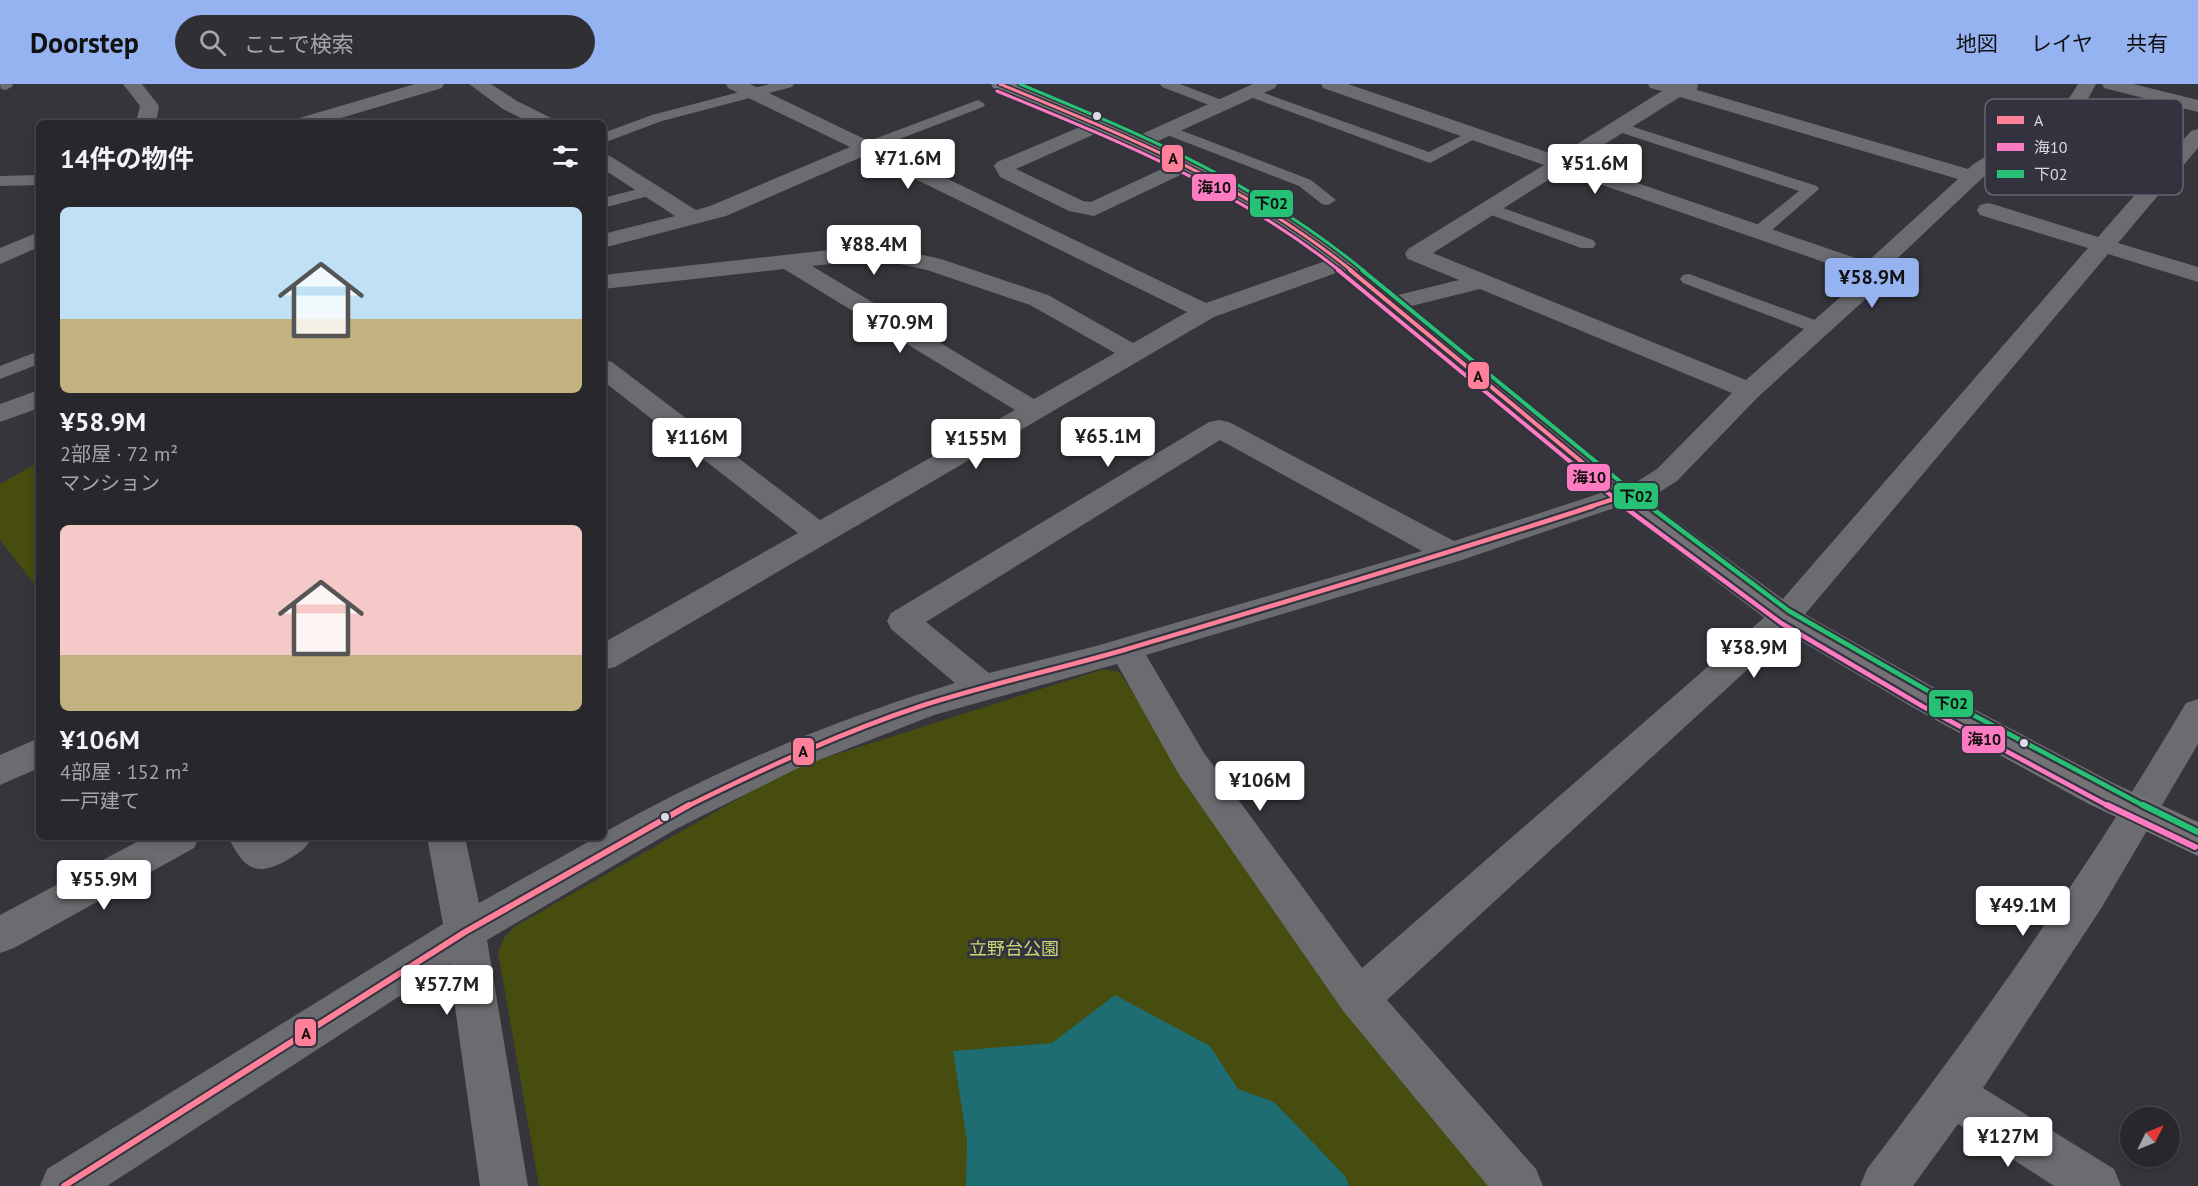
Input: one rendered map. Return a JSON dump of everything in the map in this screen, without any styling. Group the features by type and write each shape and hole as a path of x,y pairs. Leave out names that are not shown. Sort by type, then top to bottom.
{"street":[{"path":"132,84 150,106 147,120"},
{"path":"313,120 435,84"},
{"path":"478,84 510,105 540,120"},
{"path":"735,84 1206,312"},
{"path":"1000,84 1140,142 1280,217 1342,263 1623,496 1785,617 1926,699 2140,814 2198,840"},
{"path":"1140,142 1268,84"},
{"path":"1330,84 1871,271"},
{"path":"2079,99 2087,84"},
{"path":"2111,84 2170,99"},
{"path":"1749,391 1416,254 1618,127 1676,86 1973,177"},
{"path":"2183,102 2198,106"},
{"path":"1099,125 1004,166 1007,173 1077,206 1094,209 1186,165"},
{"path":"2183,152 2198,135"},
{"path":"606,240 718,211 866,147"},
{"path":"606,162 692,217"},
{"path":"1871,271 1985,165"},
{"path":"1359,998 1785,617 2146,195"},
{"path":"1988,210 2198,275"},
{"path":"0,257 36,240"},
{"path":"606,282 857,254 895,256 933,264 1039,300 1133,353"},
{"path":"787,261 1034,410"},
{"path":"606,656 1206,312 1342,263"},
{"path":"64,1186 465,932 663,818 783,759 922,706 1450,553 1648,487 1666,475 1749,391 1874,279 1871,271"},
{"path":"1391,304 1483,281"},
{"path":"606,371 819,534"},
{"path":"3,426 36,401"},
{"path":"3,426 36,420"},
{"path":"983,687 903,621 1219,428 1450,553"},
{"path":"1125,649 1191,763 1359,998 1519,1186"},
{"path":"1884,1186 1953,1095 2140,814 2198,712"},
{"path":"0,771 36,753"},
{"path":"0,935 174,840"},
{"path":"250,840 262,855 289,840"},
{"path":"447,840 465,932 504,1186"},
{"path":"1953,1095 2097,1186"}],"lane":[{"path":"606,137 657,118 756,94 787,84"},
{"path":"1167,84 1222,105"},
{"path":"1250,92 1430,158 1476,134"},
{"path":"866,147 978,104"},
{"path":"1618,127 1811,189 1759,232"},
{"path":"1167,130 1305,183 1328,200"},
{"path":"0,181 36,180"},
{"path":"606,202 651,190"},
{"path":"1490,207 1587,244"},
{"path":"1689,279 1819,328"},
{"path":"0,373 36,358"}],"green space":[{"path":"36,464 36,586 0,540 0,484"},
{"name":"立野台公園","path":"1104,669 1119,672 1348,1012 1498,1186 539,1186 498,952 504,938 514,927 790,769"}],"water":[{"path":"1115,995 1210,1046 1238,1089 1274,1102 1346,1177 1349,1186 966,1186 967,1141 953,1051 1052,1043"}],"transit line":[{"name":"A","path":"1000,84 1140,142 1215,179 1280,217 1342,263 1623,496"},
{"name":"下02","path":"1020,84 1143,135 1218,172 1284,211 1347,257 1628,490 1789,611 1930,692 2105,787 2198,832"},
{"name":"海10","path":"997,91 1137,149 1211,186 1276,223 1337,269 1618,502 1781,623 1922,706 2098,801 2195,847"},
{"name":"A","path":"64,1186 465,932 663,818 783,759 922,706 983,687 1096,658 1463,549 1623,496"}]}
